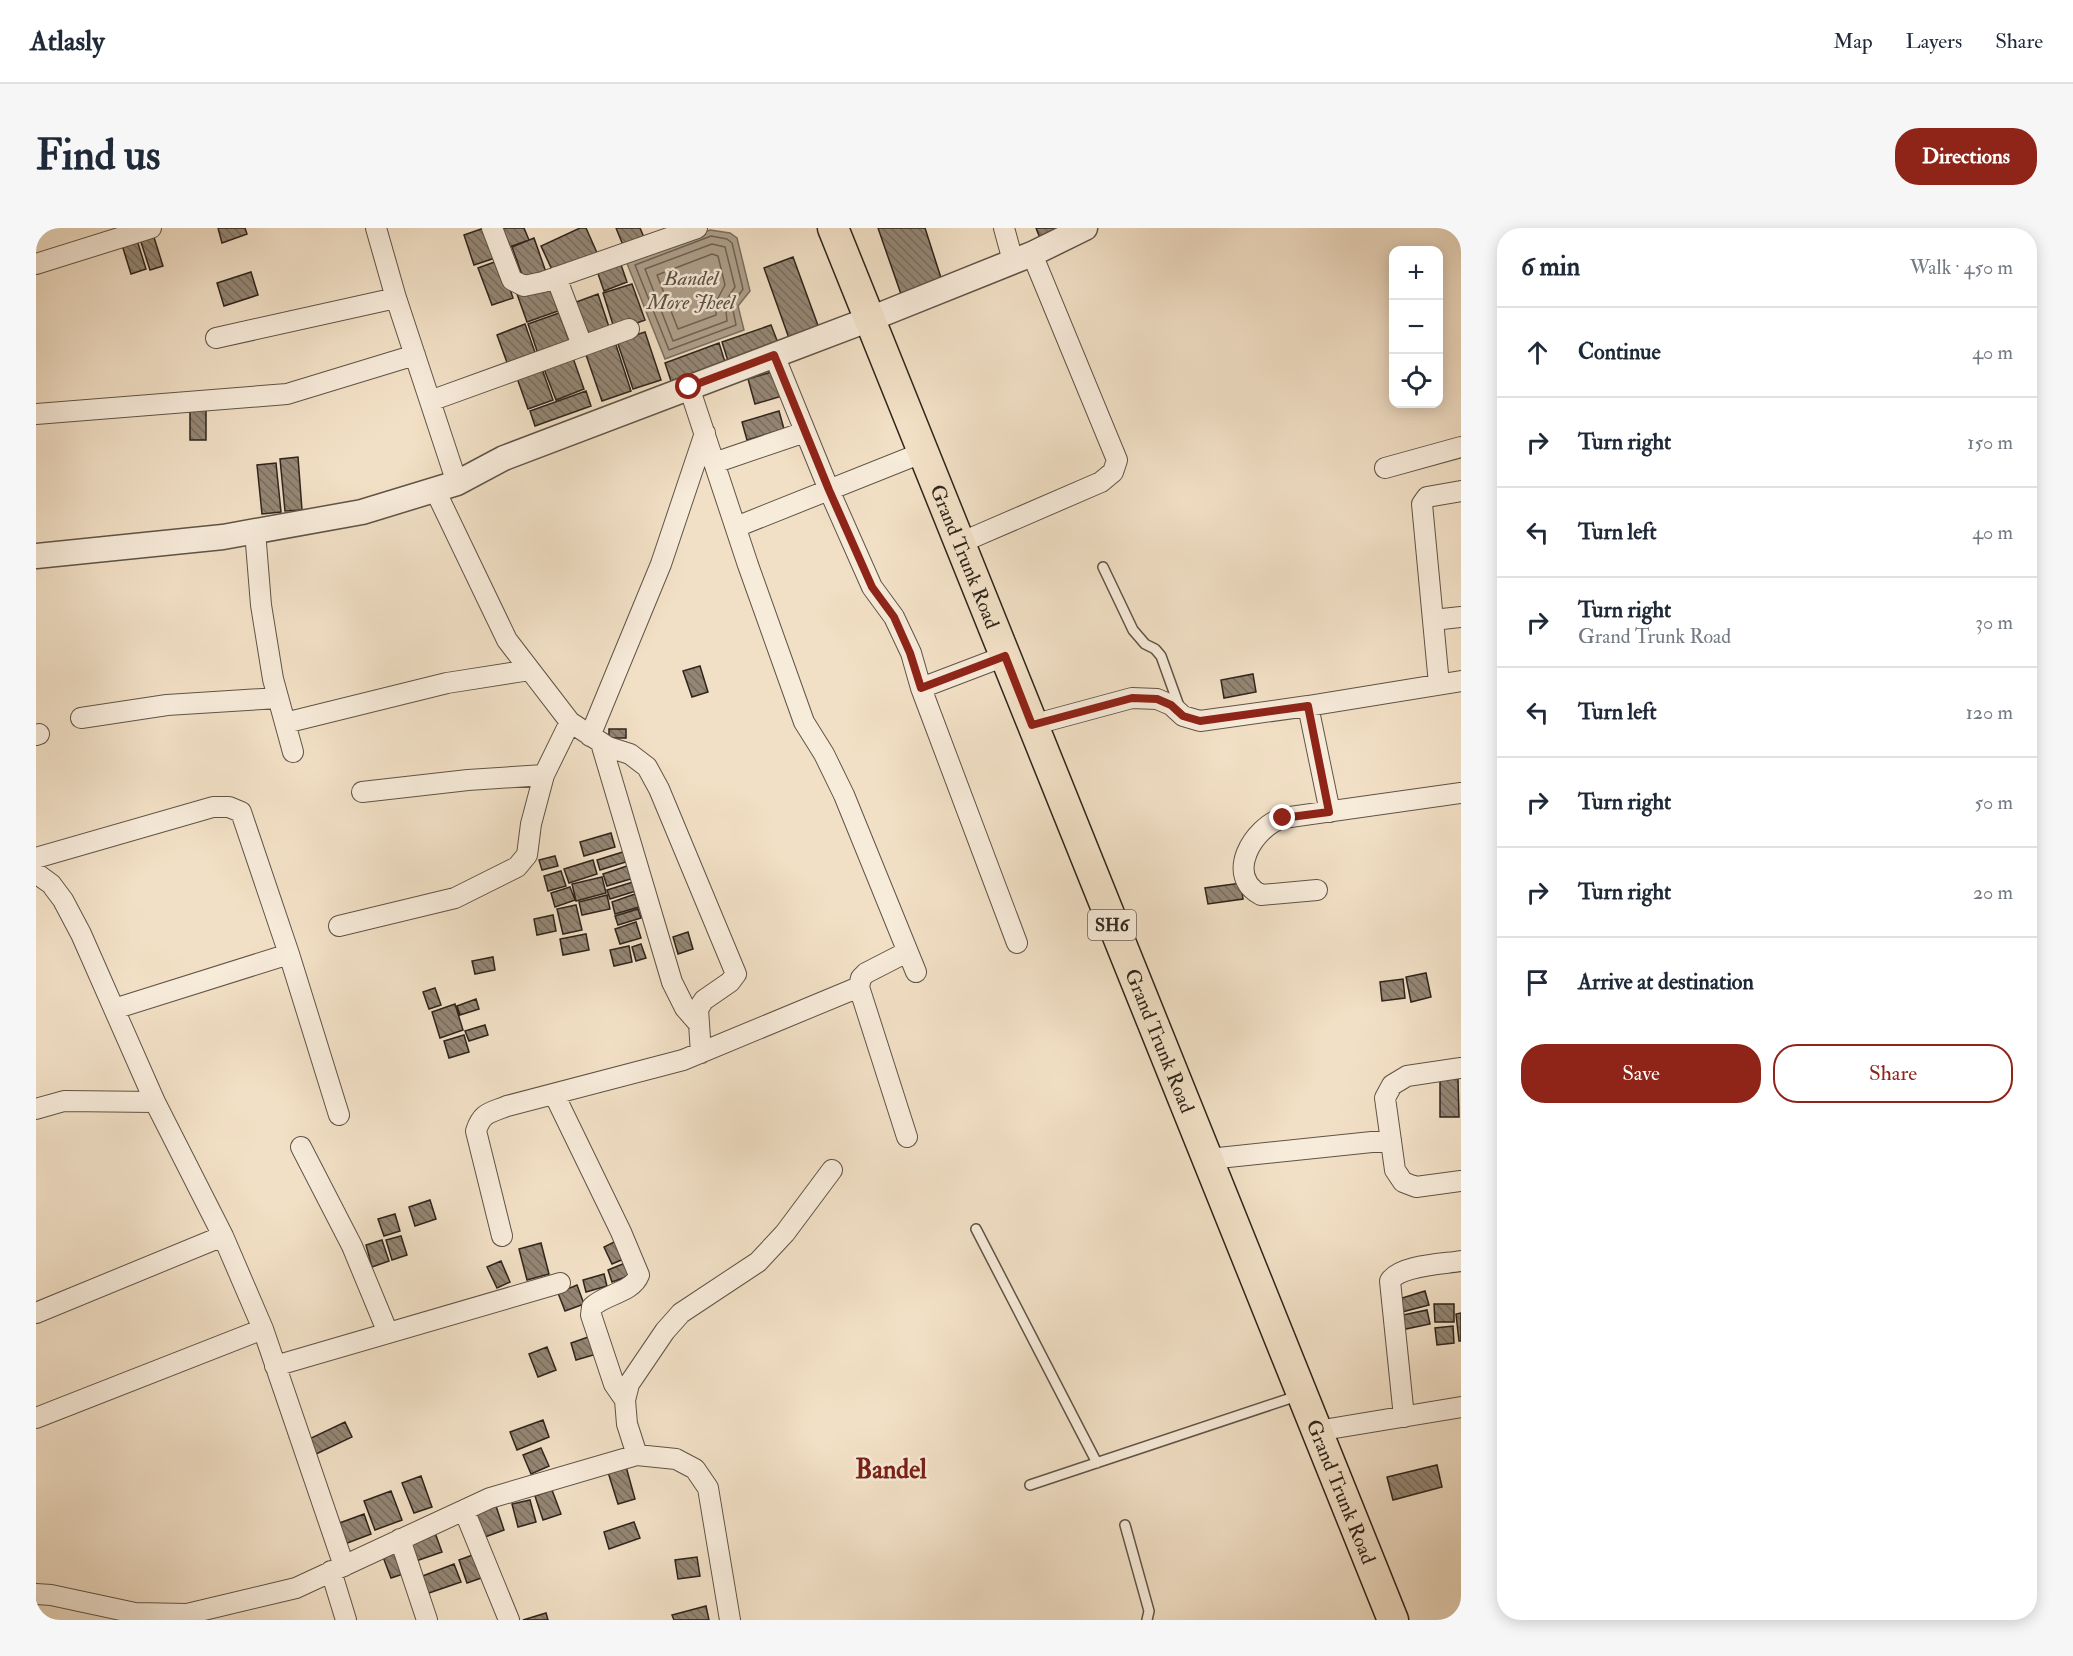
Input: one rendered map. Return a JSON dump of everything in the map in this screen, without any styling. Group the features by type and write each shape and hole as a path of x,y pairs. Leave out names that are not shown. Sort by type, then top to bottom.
{"main road":[{"name":"Grand Trunk Road","path":"833,228 1393,1620"}],"street":[{"path":"36,264 151,228"},
{"path":"376,228 430,401 446,486 507,640 570,722 596,740 630,754 647,767 659,789 730,958 736,974 730,982 704,1000 698,1009 701,1053"},
{"path":"492,228 512,280 524,286 556,278 698,228"},
{"path":"960,543 1101,482 1113,472 1117,459 1023,258 1004,228"},
{"path":"36,556 223,537 362,512 446,486 504,458 870,319 1023,258 1085,228"},
{"path":"556,278 582,345"},
{"path":"216,338 396,298"},
{"path":"430,401 629,329"},
{"path":"36,414 287,394 415,355"},
{"path":"774,355 829,490 872,587 894,617 910,653 1017,943"},
{"path":"689,387 804,722 824,754 844,795 916,972"},
{"path":"714,463 805,432"},
{"path":"699,1024 685,1008 672,982 596,740 661,564 705,433"},
{"path":"1385,468 1461,447"},
{"path":"736,527 924,452"},
{"path":"1439,684 1422,504 1427,497 1461,491"},
{"path":"255,531 261,605 273,679 293,752"},
{"path":"1433,620 1461,617"},
{"path":"921,688 1005,656"},
{"path":"285,723 447,684 530,670"},
{"path":"1032,725 1132,698 1157,699 1171,705 1183,716 1200,721 1461,681"},
{"path":"81,718 167,705 278,698"},
{"path":"1308,706 1329,812"},
{"path":"339,926 455,898 517,867 527,855 531,824 543,775 570,722"},
{"path":"362,792 468,780 543,775"},
{"path":"1317,890 1261,895 1247,884 1243,871 1244,858 1262,830 1272,821 1461,793"},
{"path":"36,858 213,807 229,807 241,812 289,954 339,1115"},
{"path":"36,873 51,884 63,900 81,934 154,1102 223,1236 263,1329 337,1568 346,1620"},
{"path":"907,952 866,973 861,978 859,987 907,1137"},
{"path":"114,1009 289,954"},
{"path":"502,1236 476,1131 484,1114 683,1060 859,987"},
{"path":"1461,1068 1407,1076 1392,1085 1385,1098 1395,1170 1402,1182 1416,1187 1461,1181"},
{"path":"554,1094 621,1232 639,1275 637,1281 630,1287 598,1301 592,1307 591,1315 614,1384 625,1400"},
{"path":"36,1109 64,1101 154,1102"},
{"path":"1209,1159 1391,1140"},
{"path":"301,1147 352,1246 388,1333"},
{"path":"638,1455 627,1424 625,1400 629,1384 665,1331 681,1313 758,1262 785,1233 832,1170"},
{"path":"36,1313 223,1236"},
{"path":"1404,1417 1390,1281 1394,1275 1405,1270 1461,1261"},
{"path":"275,1366 560,1283"},
{"path":"36,1418 263,1329"},
{"path":"1317,1431 1461,1407"},
{"path":"36,1594 51,1595 135,1613 187,1614 296,1588 490,1498 638,1455 676,1459 694,1469 708,1488 730,1620"},
{"path":"464,1510 509,1620"},
{"path":"400,1539 427,1620"}],"lane":[{"path":"1103,567 1133,630 1145,644 1155,649 1161,656 1183,716"},
{"path":"976,1229 1097,1463"},
{"path":"1030,1485 1302,1395"},
{"path":"1125,1525 1149,1611 1147,1620"}],"water":[{"name":"Bandel More Jheel","path":"710,230 730,233 737,238 750,291 738,306 744,330 665,359 626,261"}],"building":[{"path":"218,228 245,228 247,234 222,243"},
{"path":"484,228 498,257 474,265 464,235"},
{"path":"496,228 524,228 529,240 504,249"},
{"path":"580,228 586,228 598,255 554,274 541,246"},
{"path":"616,228 640,228 646,242 625,250"},
{"path":"878,228 925,228 942,281 902,297"},
{"path":"1036,228 1064,228 1040,238"},
{"path":"152,231 163,266 150,270 139,236"},
{"path":"534,238 547,275 525,283 512,247"},
{"path":"137,240 146,269 131,274 122,245"},
{"path":"618,256 627,282 604,291 595,265"},
{"path":"793,257 820,331 790,341 764,268"},
{"path":"500,260 513,298 492,305 478,268"},
{"path":"251,272 258,295 224,306 217,283"},
{"path":"549,283 558,311 527,322 517,294"},
{"path":"632,284 645,320 615,331 603,293"},
{"path":"598,294 611,333 584,342 571,304"},
{"path":"559,313 571,346 539,357 528,324"},
{"path":"525,324 537,358 509,368 497,335"},
{"path":"771,325 778,343 728,361 722,342"},
{"path":"645,332 661,380 633,389 617,341"},
{"path":"615,342 631,391 602,401 585,352"},
{"path":"719,343 725,362 671,381 665,363"},
{"path":"573,358 584,389 556,400 544,369"},
{"path":"542,369 553,400 528,409 517,378"},
{"path":"775,371 782,396 755,404 748,379"},
{"path":"586,391 591,406 535,426 530,411"},
{"path":"206,406 206,440 190,440 190,407"},
{"path":"779,411 784,429 747,440 742,422"},
{"path":"298,457 302,510 285,511 280,459"},
{"path":"276,463 281,512 262,514 257,465"},
{"path":"700,666 708,692 692,697 683,671"},
{"path":"1253,674 1256,692 1224,698 1221,680"},
{"path":"609,729 626,729 626,738 609,738"},
{"path":"611,833 615,847 584,856 580,842"},
{"path":"626,851 629,861 600,870 597,860"},
{"path":"555,856 558,866 542,870 539,860"},
{"path":"593,860 597,874 569,883 564,869"},
{"path":"630,865 634,878 607,886 603,874"},
{"path":"561,871 566,886 548,891 544,876"},
{"path":"602,877 606,893 576,901 572,884"},
{"path":"633,882 636,891 610,899 607,890"},
{"path":"1241,883 1243,899 1208,904 1205,888"},
{"path":"570,887 575,900 555,907 551,893"},
{"path":"635,894 639,907 615,914 612,902"},
{"path":"607,895 610,909 582,915 579,902"},
{"path":"576,905 582,930 563,934 557,909"},
{"path":"638,909 641,918 618,925 615,916"},
{"path":"553,915 556,931 537,935 534,919"},
{"path":"636,922 641,938 620,944 615,929"},
{"path":"688,932 693,949 678,954 673,937"},
{"path":"586,934 589,950 563,955 560,939"},
{"path":"641,944 646,958 636,961 632,947"},
{"path":"629,946 632,962 614,966 610,950"},
{"path":"493,957 495,970 475,974 472,961"},
{"path":"1426,973 1431,997 1411,1002 1406,977"},
{"path":"1403,979 1405,998 1382,1001 1380,982"},
{"path":"435,988 441,1005 429,1009 423,992"},
{"path":"476,999 479,1009 460,1015 457,1006"},
{"path":"455,1004 463,1030 440,1038 432,1012"},
{"path":"485,1025 488,1035 469,1041 465,1031"},
{"path":"464,1035 469,1052 449,1058 444,1041"},
{"path":"1440,1079 1458,1079 1459,1117 1440,1117"},
{"path":"430,1200 436,1219 415,1226 409,1207"},
{"path":"395,1214 400,1231 384,1236 378,1219"},
{"path":"401,1236 407,1255 392,1260 386,1240"},
{"path":"382,1240 389,1261 372,1267 366,1245"},
{"path":"618,1240 626,1258 612,1264 604,1247"},
{"path":"541,1243 549,1274 527,1280 519,1249"},
{"path":"501,1261 510,1282 497,1288 487,1267"},
{"path":"630,1261 634,1274 612,1282 608,1270"},
{"path":"604,1274 607,1286 586,1292 583,1280"},
{"path":"577,1285 584,1304 565,1311 558,1293"},
{"path":"1425,1291 1429,1305 1402,1312 1399,1299"},
{"path":"1434,1304 1454,1304 1454,1322 1435,1322"},
{"path":"1427,1310 1430,1324 1401,1330 1398,1316"},
{"path":"1461,1313 1461,1341 1459,1341 1456,1314"},
{"path":"1453,1326 1454,1343 1437,1345 1435,1328"},
{"path":"594,1335 600,1353 576,1360 571,1343"},
{"path":"547,1347 556,1370 538,1377 529,1354"},
{"path":"543,1420 549,1437 517,1450 510,1432"},
{"path":"345,1422 352,1437 314,1455 307,1440"},
{"path":"541,1448 549,1466 531,1474 523,1455"},
{"path":"625,1463 635,1499 618,1504 607,1469"},
{"path":"1437,1465 1442,1487 1393,1500 1387,1477"},
{"path":"421,1476 432,1507 414,1513 402,1483"},
{"path":"552,1490 561,1514 543,1520 535,1496"},
{"path":"391,1491 402,1520 375,1530 364,1501"},
{"path":"530,1500 536,1522 518,1527 512,1504"},
{"path":"496,1506 504,1530 485,1537 476,1513"},
{"path":"364,1514 371,1534 342,1545 334,1525"},
{"path":"634,1522 640,1538 609,1549 604,1532"},
{"path":"434,1530 442,1552 416,1561 408,1540"},
{"path":"398,1542 409,1572 391,1578 380,1549"},
{"path":"478,1553 487,1576 467,1583 459,1560"},
{"path":"697,1557 700,1576 678,1579 675,1560"},
{"path":"454,1564 461,1582 426,1594 420,1577"},
{"path":"706,1606 709,1620 674,1620 672,1615"},
{"path":"546,1613 548,1620 523,1620"}],"district":[{"name":"Bandel","path":"891,1470"}],"route":[{"path":"689,387 774,355 829,490 872,587 894,617 910,653 921,688 1005,656 1032,725 1132,698 1157,699 1171,705 1183,716 1200,721 1308,706 1329,812 1283,818"}]}
